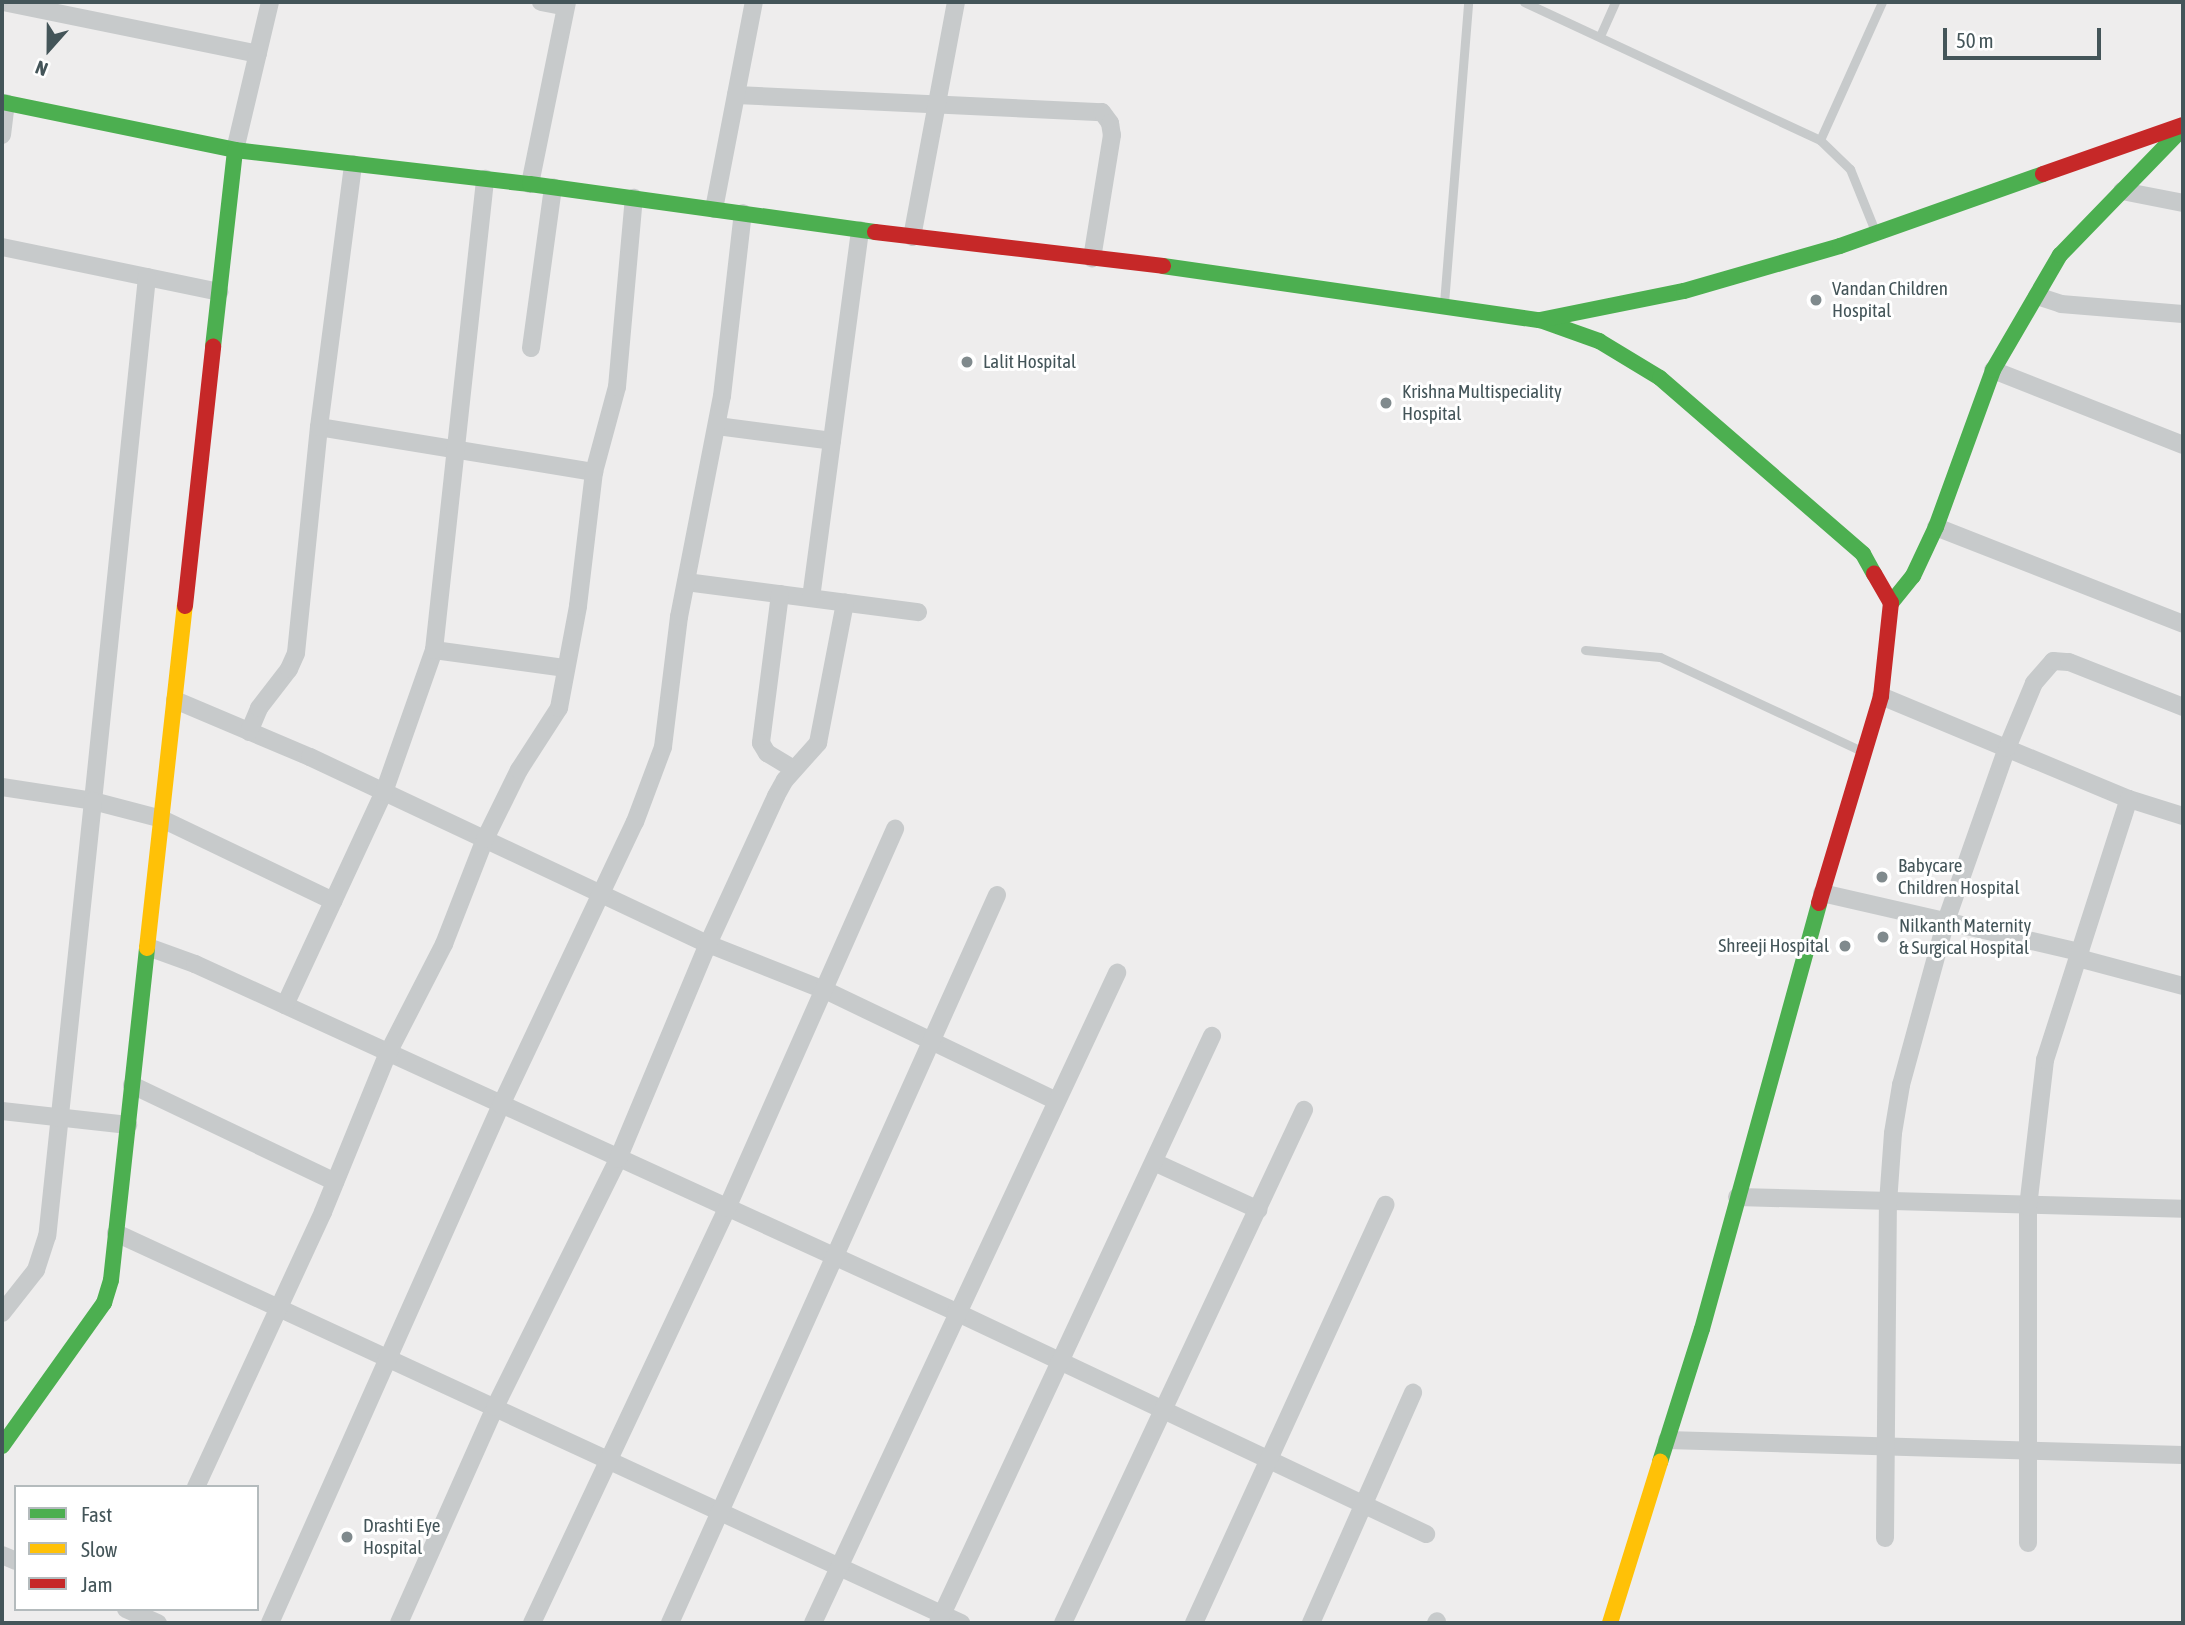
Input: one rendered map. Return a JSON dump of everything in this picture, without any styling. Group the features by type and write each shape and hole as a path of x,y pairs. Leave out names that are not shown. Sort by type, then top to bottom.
{"main road":[{"path":"4,103 235,150 530,184 912,237 1444,304 1540,320 1599,341 1660,378 1863,554 1891,603"},
{"path":"1540,320 1684,291 1876,232 2183,127"},
{"path":"1610,1623 1667,1440 1822,893 1881,696 1891,603 1913,576 1936,527 1993,370 2060,255 2183,127"},
{"path":"2,1446 104,1303 116,1233 235,150"}],"street":[{"path":"4,2 258,54"},
{"path":"235,150 270,2"},
{"path":"530,184 567,4 541,2"},
{"path":"714,209 754,2"},
{"path":"912,237 956,2"},
{"path":"736,95 1102,112 1110,122 1112,135 1092,258"},
{"path":"2,135 4,103"},
{"path":"249,732 259,708 289,669 296,653 319,427 353,164"},
{"path":"285,1005 384,792 434,650 485,179"},
{"path":"531,348 553,187"},
{"path":"2122,191 2183,203"},
{"path":"196,1485 335,1182 388,1053 444,944 485,839 519,770 559,708 594,472 617,387 634,198"},
{"path":"270,1623 501,1105 635,822 663,747 686,582 717,426 743,213"},
{"path":"811,598 860,230"},
{"path":"2,247 219,292"},
{"path":"2,1313 43,1255 147,277"},
{"path":"2037,296 2061,304 2183,314"},
{"path":"1993,370 2183,445"},
{"path":"717,426 832,441"},
{"path":"319,427 594,472"},
{"path":"1936,527 2183,624"},
{"path":"686,582 918,612"},
{"path":"780,594 761,743 767,753 794,769"},
{"path":"399,1623 495,1407 618,1159 708,944 776,796 794,769 818,743 845,603"},
{"path":"434,650 566,668"},
{"path":"1885,1538 1888,1203 1901,1085 1946,921 2007,748 2034,683 2053,661 2068,662 2183,707"},
{"path":"1881,696 2129,799 2183,816"},
{"path":"174,700 384,792 708,944 827,990 931,1043 1055,1100"},
{"path":"2,787 93,801 162,819 333,901"},
{"path":"2028,1543 2028,1207 2045,1059 2129,799"},
{"path":"532,1623 827,990 895,828"},
{"path":"1822,893 2079,955 2183,986"},
{"path":"670,1623 997,895"},
{"path":"148,947 285,1005 956,1312 1426,1534"},
{"path":"813,1623 1055,1100 1117,973"},
{"path":"940,1619 1062,1363 1212,1036"},
{"path":"132,1085 335,1182"},
{"path":"1063,1623 1304,1110"},
{"path":"2,1111 128,1125"},
{"path":"1154,1162 1258,1210"},
{"path":"1737,1197 2028,1207 2183,1209"},
{"path":"1194,1623 1385,1205"},
{"path":"116,1233 839,1565 940,1619 961,1623"},
{"path":"1311,1623 1413,1393"},
{"path":"1667,1440 2183,1455"},
{"path":"133,1611 158,1623"}],"lane":[{"path":"1444,304 1468,2"},
{"path":"1524,2 1820,140 1850,169 1876,232"},
{"path":"1600,36 1615,2"},
{"path":"1820,140 1882,2"},
{"path":"1585,650 1660,657 1864,752"}],"traffic: fast":[{"path":"2,102 235,150 530,184 875,232"},
{"path":"1891,603 1913,576 1936,527 1993,370 2060,255 2183,128"},
{"path":"213,347 235,150"},
{"path":"1540,320 1684,291 1840,246 2043,174"},
{"path":"1163,266 1540,320 1599,341 1660,378 1863,554 1874,574"},
{"path":"1660,1462 1702,1329 1819,903"},
{"path":"2,1446 104,1303 111,1280 147,948"}],"traffic: slow":[{"path":"147,948 185,606"},
{"path":"1610,1623 1660,1462"}],"traffic: jam":[{"path":"2043,174 2183,125"},
{"path":"875,232 1163,266"},
{"path":"185,606 213,347"},
{"path":"1819,903 1881,696 1891,603 1874,574"}],"place":[{"name":"Vandan Children Hospital","path":"1816,300"},
{"name":"Lalit Hospital","path":"967,362"},
{"name":"Krishna Multispeciality Hospital","path":"1386,403"},
{"name":"Babycare Children Hospital","path":"1882,877"},
{"name":"Nilkanth Maternity & Surgical Hospital","path":"1883,937"},
{"name":"Shreeji Hospital","path":"1845,946"},
{"name":"Drashti Eye Hospital","path":"347,1537"}]}
